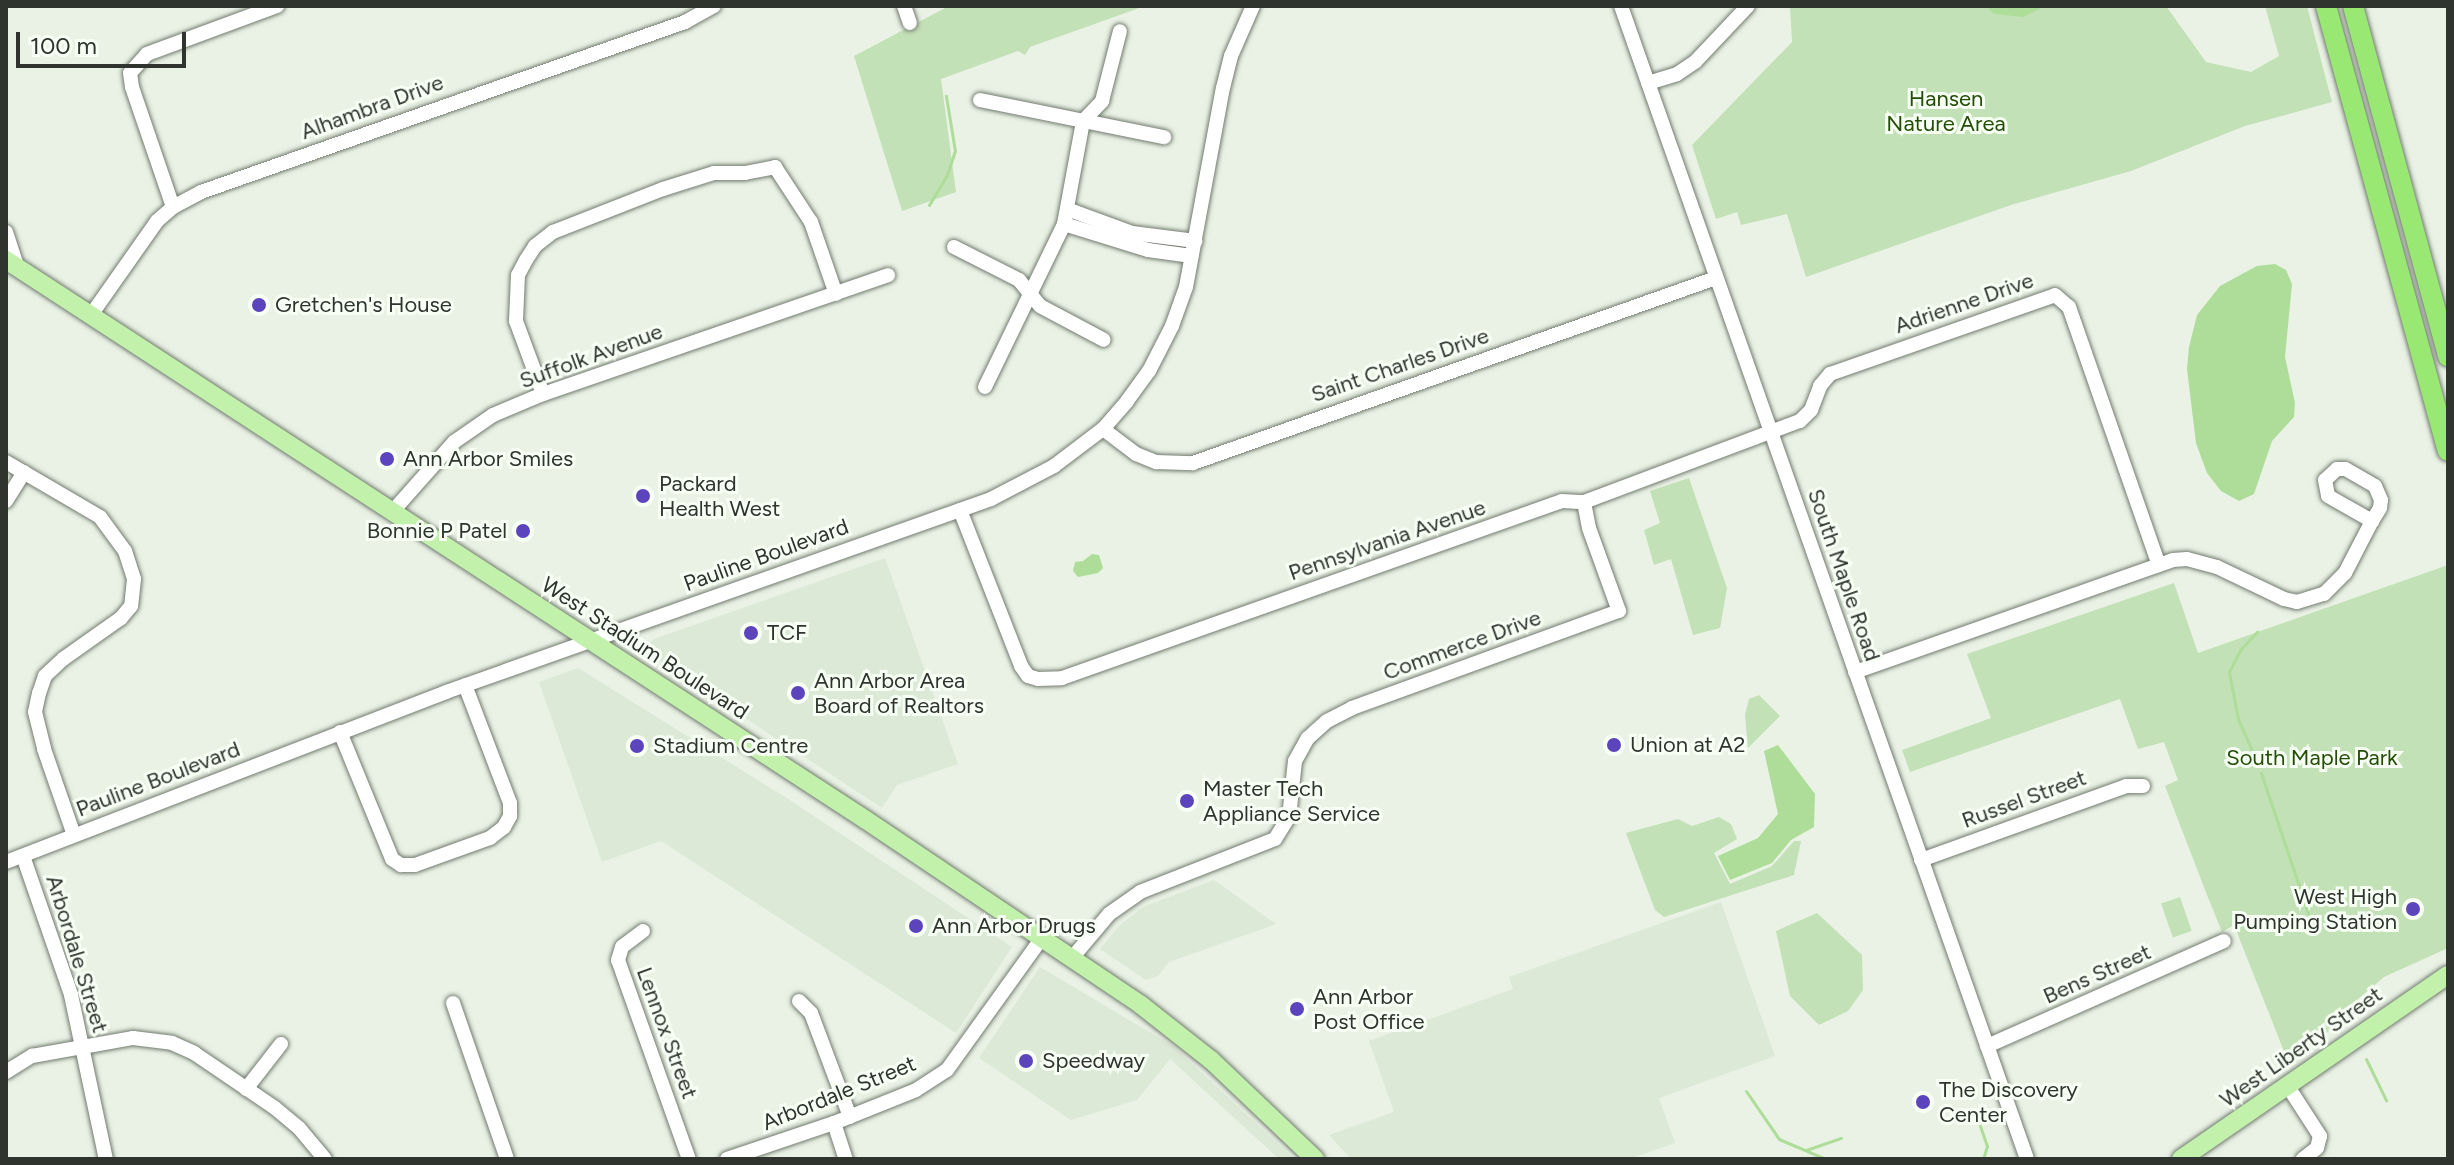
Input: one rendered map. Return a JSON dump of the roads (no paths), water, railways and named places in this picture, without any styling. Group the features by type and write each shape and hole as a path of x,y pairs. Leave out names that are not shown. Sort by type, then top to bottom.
{"highway":[{"path":"2326,6 2448,451"},
{"path":"2353,6 2448,356"}],"main road":[{"name":"West Stadium Boulevard","path":"12,264 1072,958 1211,1060 1315,1159"},
{"name":"West Liberty Street","path":"2181,1159 2448,975"}],"street":[{"path":"173,207 130,73 147,54 277,6"},
{"name":"Alhambra Drive","path":"91,315 116,274 157,221 173,207 201,192 685,22 714,6"},
{"path":"904,6 910,23"},
{"name":"Pauline Boulevard","path":"6,862 465,685 960,510 1036,477 1103,429 1127,401 1162,348 1186,287 1231,56 1253,6"},
{"name":"South Maple Road","path":"1621,6 2027,1159"},
{"path":"1648,83 1677,74 1695,62 1748,6"},
{"path":"985,387 1064,224 1083,121 1102,101 1120,31"},
{"path":"980,100 1164,137"},
{"path":"543,394 516,321 518,275 526,260 535,246 553,232 663,189 714,173 745,173 775,167 811,222 836,294"},
{"path":"1067,209 1132,233 1193,248"},
{"path":"1064,224 1148,250 1193,248"},
{"path":"6,232 12,264"},
{"path":"954,247 1019,280 1040,306 1104,340"},
{"name":"Suffolk Avenue","path":"393,511 454,442 493,415 543,394 888,275"},
{"name":"Saint Charles Drive","path":"1103,429 1136,454 1156,462 1193,463 1716,278"},
{"name":"Adrienne Drive","path":"1770,431 1806,416 1820,386 1830,374 2048,296 2061,297 2069,307 2159,565"},
{"name":"Pennsylvania Avenue","path":"960,510 1021,666 1028,676 1038,679 1062,678 1562,501 1584,502 1770,431"},
{"path":"6,462 100,517 125,551 134,579 131,606 121,618 63,659 45,676 39,693 35,712 44,749 74,835"},
{"path":"6,501 24,472"},
{"name":"Commerce Drive","path":"1072,958 1125,901 1175,876 1267,844 1283,829 1289,817 1295,761 1308,738 1327,721 1352,708 1619,611 1589,528 1584,502"},
{"path":"1855,672 2173,560 2199,561 2284,599 2309,600 2337,585 2372,521"},
{"path":"340,732 392,859 401,865 415,865 490,838 504,827 510,816 510,803 465,685"},
{"name":"Russel Street","path":"1921,860 2126,786 2143,786"},
{"name":"Arbordale Street","path":"23,856 71,995 106,1159"},
{"name":"Lennox Street","path":"643,931 622,947 618,960 689,1159"},
{"name":"Arbordale Street","path":"727,1159 850,1117 916,1090 947,1070 1041,939"},
{"name":"Bens Street","path":"1987,1046 2224,941"},
{"path":"799,1001 811,1013 850,1117"},
{"path":"453,1003 507,1159"},
{"path":"6,1072 32,1056 133,1038 172,1043 194,1053 299,1128 325,1159"},
{"path":"246,1089 281,1044"},
{"path":"2287,1085 2320,1136 2317,1148 2303,1159"},
{"path":"834,1123 846,1159"}],"waterway":[{"path":"929,205 947,175 955,151 946,96"},
{"path":"2257,632 2240,650 2229,672 2238,719 2257,762"},
{"path":"2261,773 2308,913"},
{"path":"2366,1059 2386,1100"},
{"path":"1746,1091 1779,1139 1826,1159"},
{"path":"1978,1120 1987,1146 1983,1159"},
{"path":"1806,1150 1841,1138"}],"place":[{"name":"Gretchen's House","path":"259,305"},
{"name":"Ann Arbor Smiles","path":"387,459"},
{"name":"Packard Health West","path":"643,496"},
{"name":"Bonnie P Patel","path":"523,531"},
{"name":"TCF","path":"751,633"},
{"name":"Ann Arbor Area Board of Realtors","path":"798,693"},
{"name":"Union at A2","path":"1614,745"},
{"name":"Stadium Centre","path":"637,746"},
{"name":"Master Tech Appliance Service","path":"1187,801"},
{"name":"West High Pumping Station","path":"2413,909"},
{"name":"Ann Arbor Drugs","path":"916,926"},
{"name":"Ann Arbor Post Office","path":"1297,1009"},
{"name":"Speedway","path":"1026,1061"},
{"name":"The Discovery Center","path":"1923,1102"}],"park label":[{"name":"Hansen Nature Area","path":"1946,110"},
{"name":"South Maple Park","path":"2312,758"}]}
